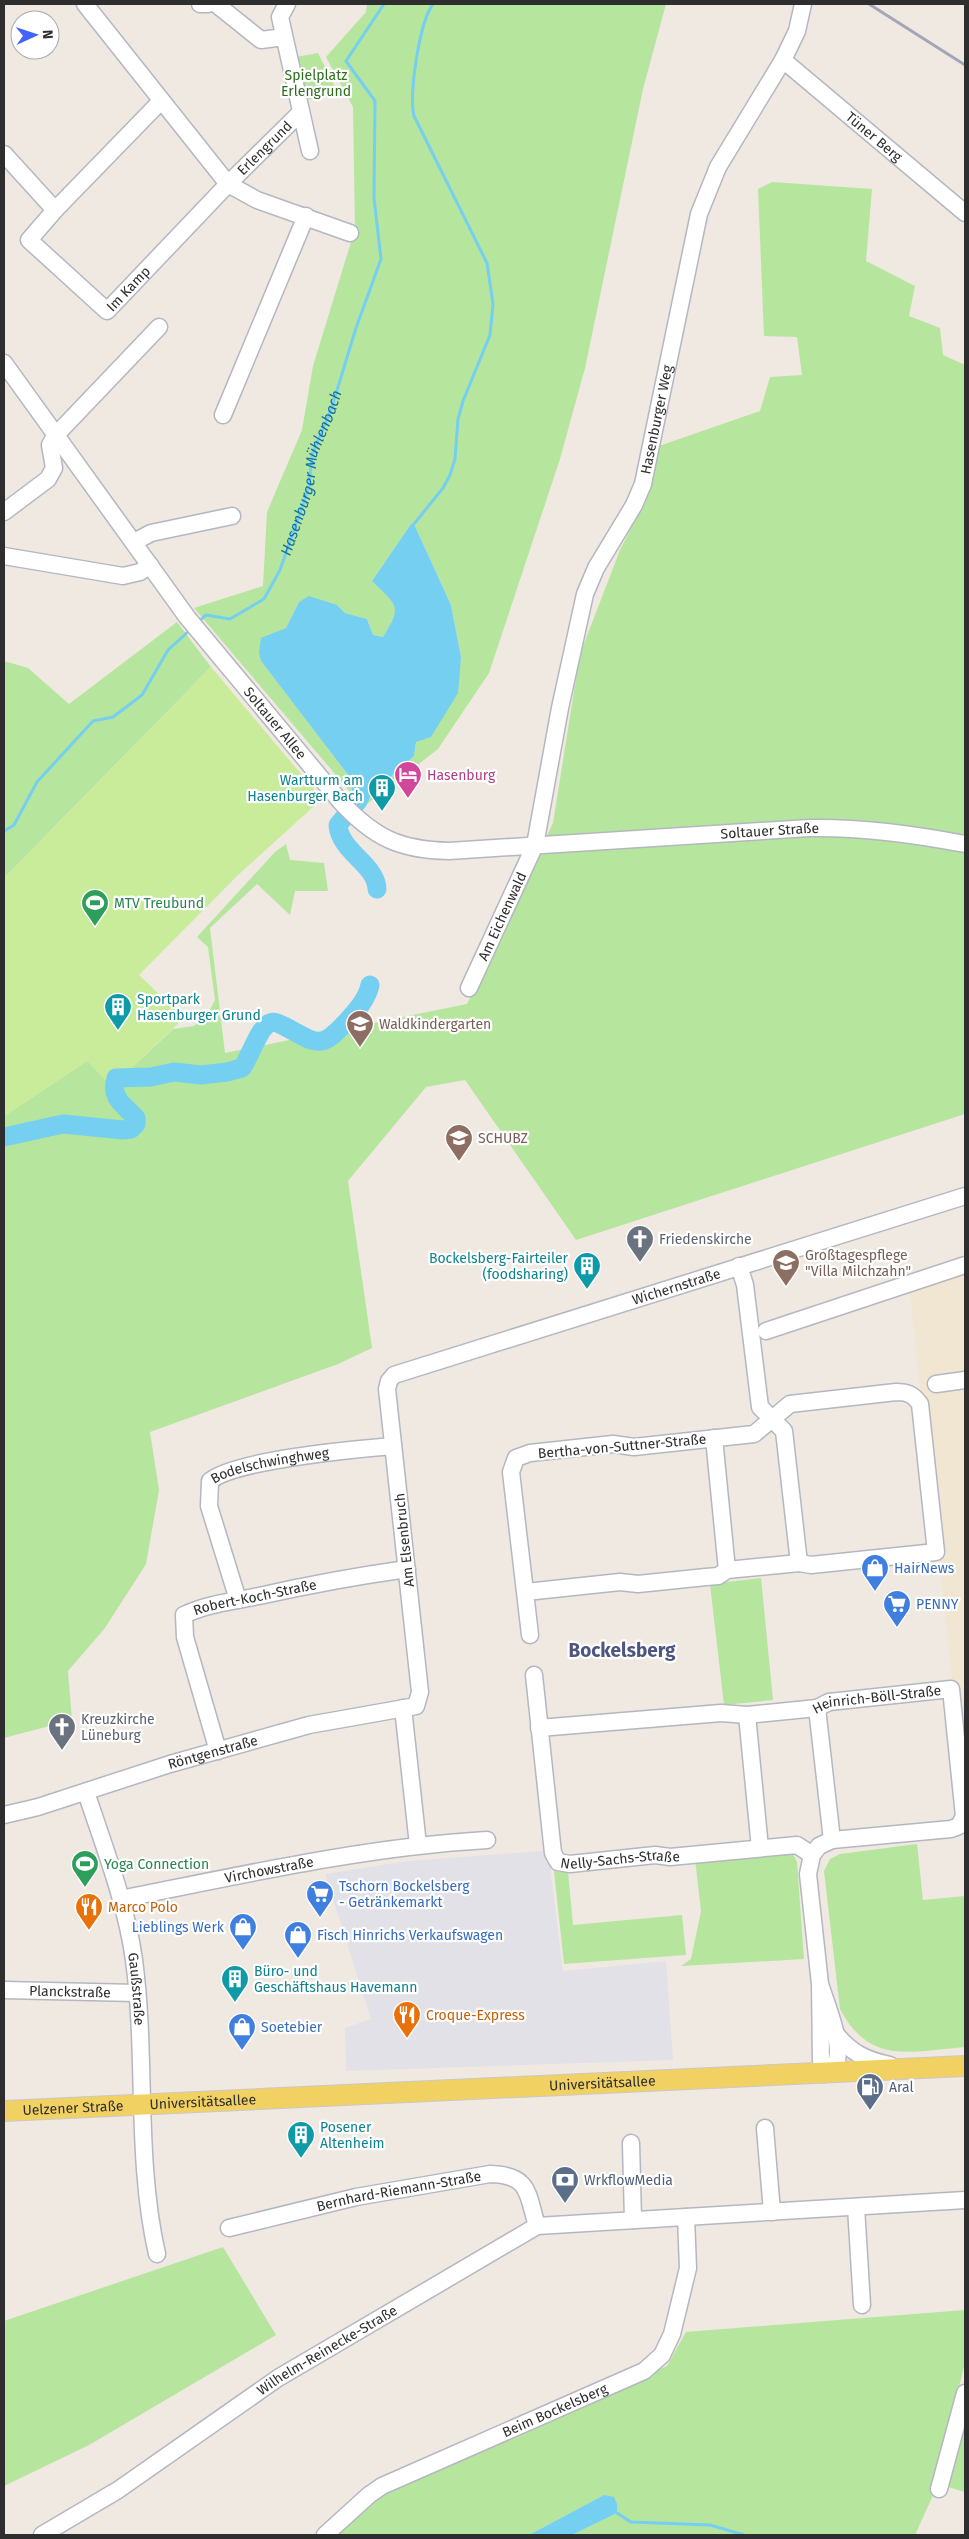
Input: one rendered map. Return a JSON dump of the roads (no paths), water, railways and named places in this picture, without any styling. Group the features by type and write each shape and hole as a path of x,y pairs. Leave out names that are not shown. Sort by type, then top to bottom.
{"main road":[{"name":"Universitätsallee","path":"142,2103 824,2074 965,2066"},
{"name":"Uelzener Straße","path":"4,2111 142,2103"}],"street":[{"path":"85,4 228,184 257,200 350,233"},
{"path":"200,4 208,4"},
{"path":"216,4 262,40 284,37"},
{"name":"Erlengrund","path":"287,4 280,17 300,113 310,150"},
{"name":"Hasenburger Weg","path":"536,845 584,594 596,568 634,505 643,484 699,214 718,167 783,60 797,31 803,4"},
{"name":"Tüner Berg","path":"783,60 965,213"},
{"name":"Im Kamp","path":"161,100 54,210 29,240 107,310 228,184"},
{"name":"Erlengrund","path":"228,184 300,113"},
{"path":"4,154 54,210"},
{"path":"223,415 306,216"},
{"path":"4,512 48,479 54,468 50,444 55,436 160,327"},
{"path":"4,364 150,565 140,572 123,576 4,556"},
{"path":"134,542 150,534 232,516"},
{"name":"Soltauer Allee","path":"150,565 199,632 340,801 384,839 425,851 536,845"},
{"name":"Soltauer Straße","path":"536,845 809,828 850,828 904,832 965,844"},
{"name":"Am Eichenwald","path":"469,988 536,845"},
{"name":"Wichernstraße","path":"389,1381 394,1375 423,1364 965,1196"},
{"path":"766,1331 965,1264"},
{"path":"526,1592 620,1582 638,1584 712,1577 727,1570 799,1563 784,1431 760,1407 745,1285 739,1266"},
{"path":"936,1384 965,1380"},
{"name":"Am Elsenbruch","path":"389,1381 387,1389 420,1700"},
{"name":"Bertha-von-Suttner-Straße","path":"530,1635 511,1472 516,1458 530,1453 612,1444 634,1447 754,1434 790,1404 896,1392 907,1392 915,1397 920,1404 936,1552 811,1565 799,1563"},
{"name":"Bertha-von-Suttner-Straße","path":"714,1438 727,1570"},
{"name":"Bodelschwinghweg","path":"238,1600 209,1506 210,1481 216,1476 232,1471 270,1463 319,1454 393,1446"},
{"name":"Robert-Koch-Straße","path":"218,1751 186,1637 183,1618 189,1612 339,1578 407,1569"},
{"name":"Nelly-Sachs-Straße","path":"534,1675 553,1853 558,1862 570,1864 655,1855 670,1857 797,1845 812,1855"},
{"name":"Heinrich-Böll-Straße","path":"951,1690 964,1816 962,1826 951,1829 832,1840 817,1708 829,1702 951,1690"},
{"name":"Röntgenstraße","path":"4,1815 310,1725 416,1706 420,1700"},
{"path":"403,1708 418,1846"},
{"path":"540,1728 721,1713 747,1715 817,1708"},
{"path":"747,1715 760,1848"},
{"name":"Gaußstraße","path":"86,1792 121,1900 134,1959 146,2198 157,2254"},
{"name":"Virchowstraße","path":"121,1900 270,1871 418,1846 487,1840"},
{"path":"820,1984 834,2032 837,2060 833,2068 824,2074 821,2060 820,1984 808,1874 812,1855 819,1846 832,1840"},
{"name":"Planckstraße","path":"4,1990 136,1993"},
{"name":"Universitätsallee","path":"834,2032 855,2054 868,2060 906,2070"},
{"path":"765,2128 772,2212"},
{"path":"631,2143 633,2220"},
{"name":"Bernhard-Riemann-Straße","path":"229,2228 356,2197 490,2174 508,2174 518,2178 528,2196 537,2226"},
{"name":"Wilhelm-Reinecke-Straße","path":"42,2535 118,2490 278,2378 537,2226 965,2200"},
{"path":"856,2208 862,2305"},
{"name":"Beim Bockelsberg","path":"325,2535 369,2495 382,2486 644,2371 662,2355 672,2334 688,2268 686,2218"},
{"path":"939,2489 965,2393"}],"water":[{"path":"411,524 414,524 451,605 461,657 458,693 431,737 416,742 414,756 361,804 352,794 352,780 261,661 259,652 261,638 286,628 299,602 309,596 337,605 345,613 367,619 373,635 383,637 393,618 394,606 392,601 372,581"},
{"path":"604,2495 614,2497 617,2504 617,2513 572,2535 529,2535"}],"waterway":[{"name":"Hasenburger Mühlenbach","path":"198,622 206,615 230,619 264,599 280,570 309,487 312,455 331,410 356,328 381,259 374,198 375,101 346,61 384,4"},
{"name":"Hasenburger Mühlenbach","path":"414,524 443,488 450,475 455,459 458,419 463,401 490,335 493,304 487,263 414,116 413,92 416,59 423,26 433,4"},
{"name":"Hasenburger Mühlenbach","path":"4,831 14,825 37,782 93,721 113,717 142,695 168,650 190,630"},
{"name":"Hasenburger Mühlenbach","path":"368,777 358,801 338,825 345,843 371,872 377,889"},
{"name":"Hasenburger Mühlenbach","path":"4,1137 63,1124 123,1130 131,1129 136,1124 136,1118 116,1096 116,1078 151,1077 174,1072 201,1075 242,1068 258,1036 272,1022 312,1040 324,1040 339,1030 355,1012 364,1000 370,985"},
{"path":"617,2513 631,2522 710,2525 744,2535"}],"railway":[{"path":"869,4 965,65"}],"place":[{"name":"Hasenburg","path":"408,799"},
{"name":"Wartturm am Hasenburger Bach","path":"382,812"},
{"name":"MTV Treubund","path":"95,927"},
{"name":"Sportpark Hasenburger Grund","path":"118,1031"},
{"name":"Waldkindergarten","path":"360,1048"},
{"name":"SCHUBZ","path":"459,1162"},
{"name":"Friedenskirche","path":"640,1263"},
{"name":"Großtagespflege \"Villa Milchzahn\"","path":"786,1287"},
{"name":"Bockelsberg-Fairteiler (foodsharing)","path":"587,1290"},
{"name":"HairNews","path":"875,1592"},
{"name":"PENNY","path":"897,1628"},
{"name":"Kreuzkirche Lüneburg","path":"62,1751"},
{"name":"Yoga Connection","path":"85,1888"},
{"name":"Tschorn Bockelsberg - Getränkemarkt","path":"320,1918"},
{"name":"Marco Polo","path":"89,1931"},
{"name":"Lieblings Werk","path":"243,1951"},
{"name":"Fisch Hinrichs Verkaufswagen","path":"298,1959"},
{"name":"Büro- und Geschäftshaus Havemann","path":"235,2003"},
{"name":"Croque-Express","path":"407,2039"},
{"name":"Soetebier","path":"242,2051"},
{"name":"Aral","path":"870,2111"},
{"name":"Posener Altenheim","path":"301,2159"},
{"name":"WrkflowMedia","path":"565,2204"}],"district":[{"name":"Bockelsberg","path":"622,1650"}],"park label":[{"name":"Spielplatz Erlengrund","path":"316,84"}]}
